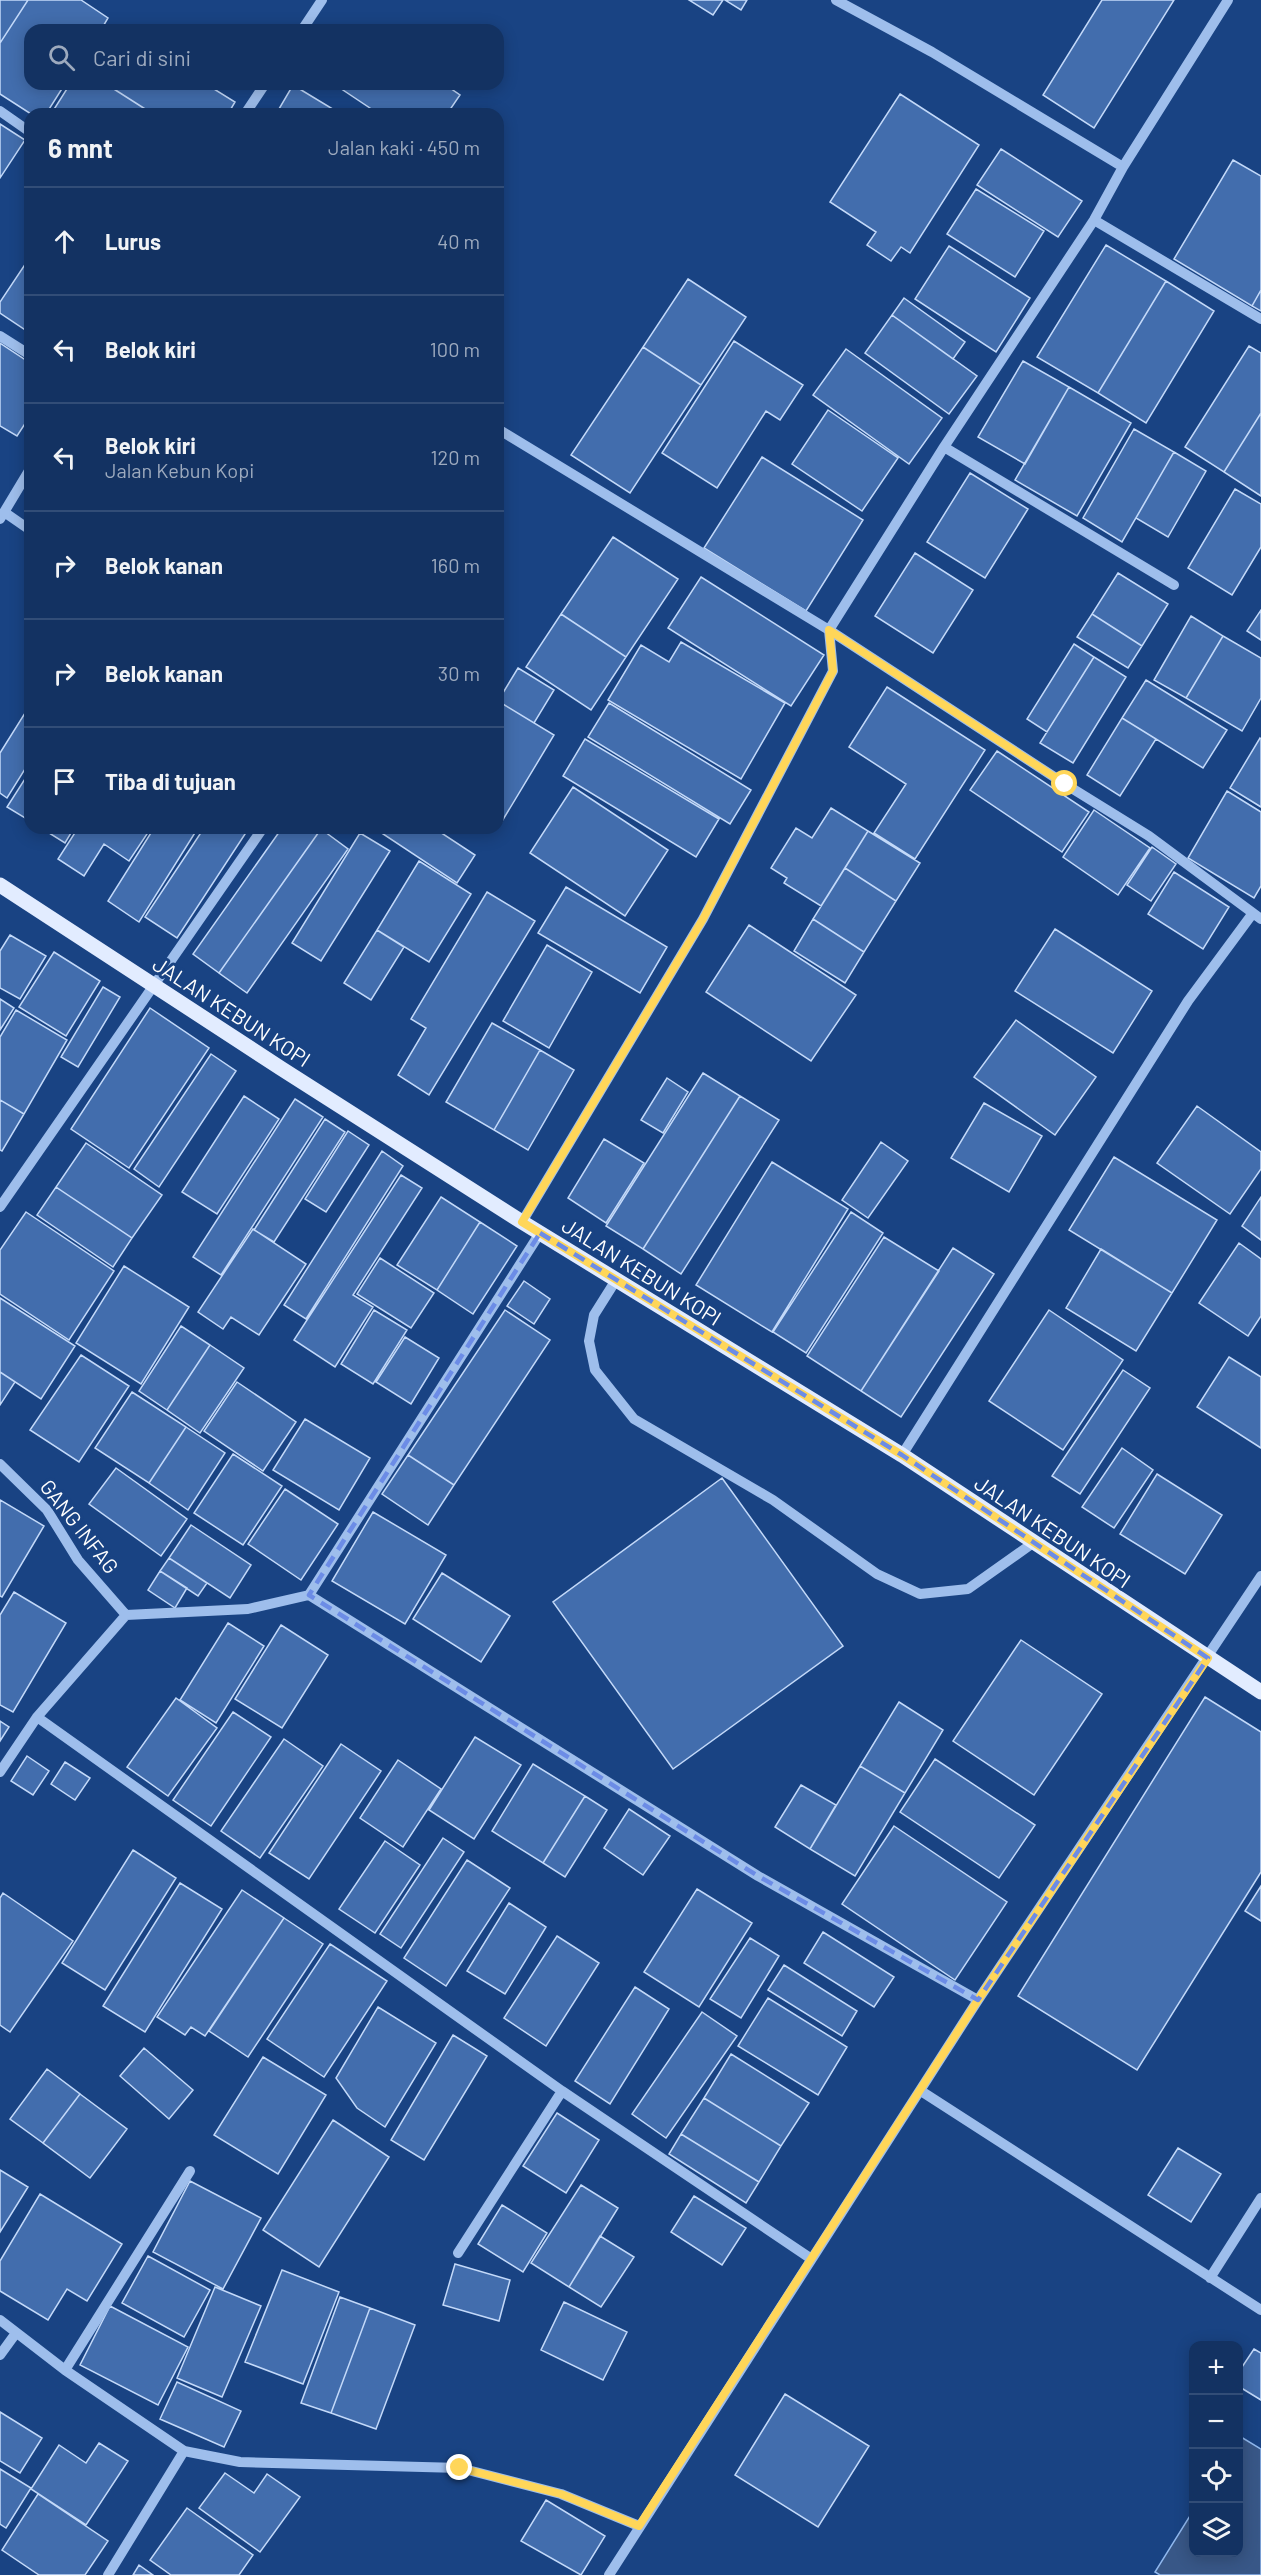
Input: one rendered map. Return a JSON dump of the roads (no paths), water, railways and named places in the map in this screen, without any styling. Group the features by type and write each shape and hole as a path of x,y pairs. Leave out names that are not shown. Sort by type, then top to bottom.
{"main road":[{"name":"JALAN KEBUN KOPI","path":"0,885 522,1222 902,1455 1261,1692"}],"street":[{"path":"306,24 322,0"},
{"path":"836,0 932,52 1123,167"},
{"path":"522,1222 703,919 833,671 829,630 944,447 1094,220 1123,167 1228,0"},
{"path":"249,108 261,90"},
{"path":"0,111 24,128"},
{"path":"1094,220 1261,319"},
{"path":"0,336 24,351"},
{"path":"504,433 829,630 1149,836 1257,916 1188,1000 902,1455"},
{"path":"944,447 1174,585"},
{"path":"24,479 2,515 24,527"},
{"path":"0,1207 259,834"},
{"path":"0,1772 37,1717 126,1615 248,1609 309,1595 540,1233"},
{"path":"616,1280 594,1315 590,1341 595,1370 634,1419 773,1500 877,1574 920,1594 968,1589 1034,1543"},
{"name":"GANG INFAG","path":"0,1464 47,1510 78,1560 126,1615"},
{"path":"609,2575 810,2258 921,2091 978,2000 1261,1576"},
{"path":"309,1595 758,1876 978,2000"},
{"path":"37,1717 562,2091 810,2258"},
{"path":"458,2253 562,2091"},
{"path":"921,2091 1261,2310"},
{"path":"65,2370 189,2171"},
{"path":"1210,2278 1261,2198"},
{"path":"0,2320 65,2370 184,2451 240,2462 460,2468 561,2494 639,2526"},
{"path":"0,2355 16,2333"},
{"path":"108,2575 184,2451"}],"water":[{"path":"1243,2438 1261,2449 1261,2575 1160,2575 1155,2572 1189,2517 1189,2557 1243,2557"}]}
